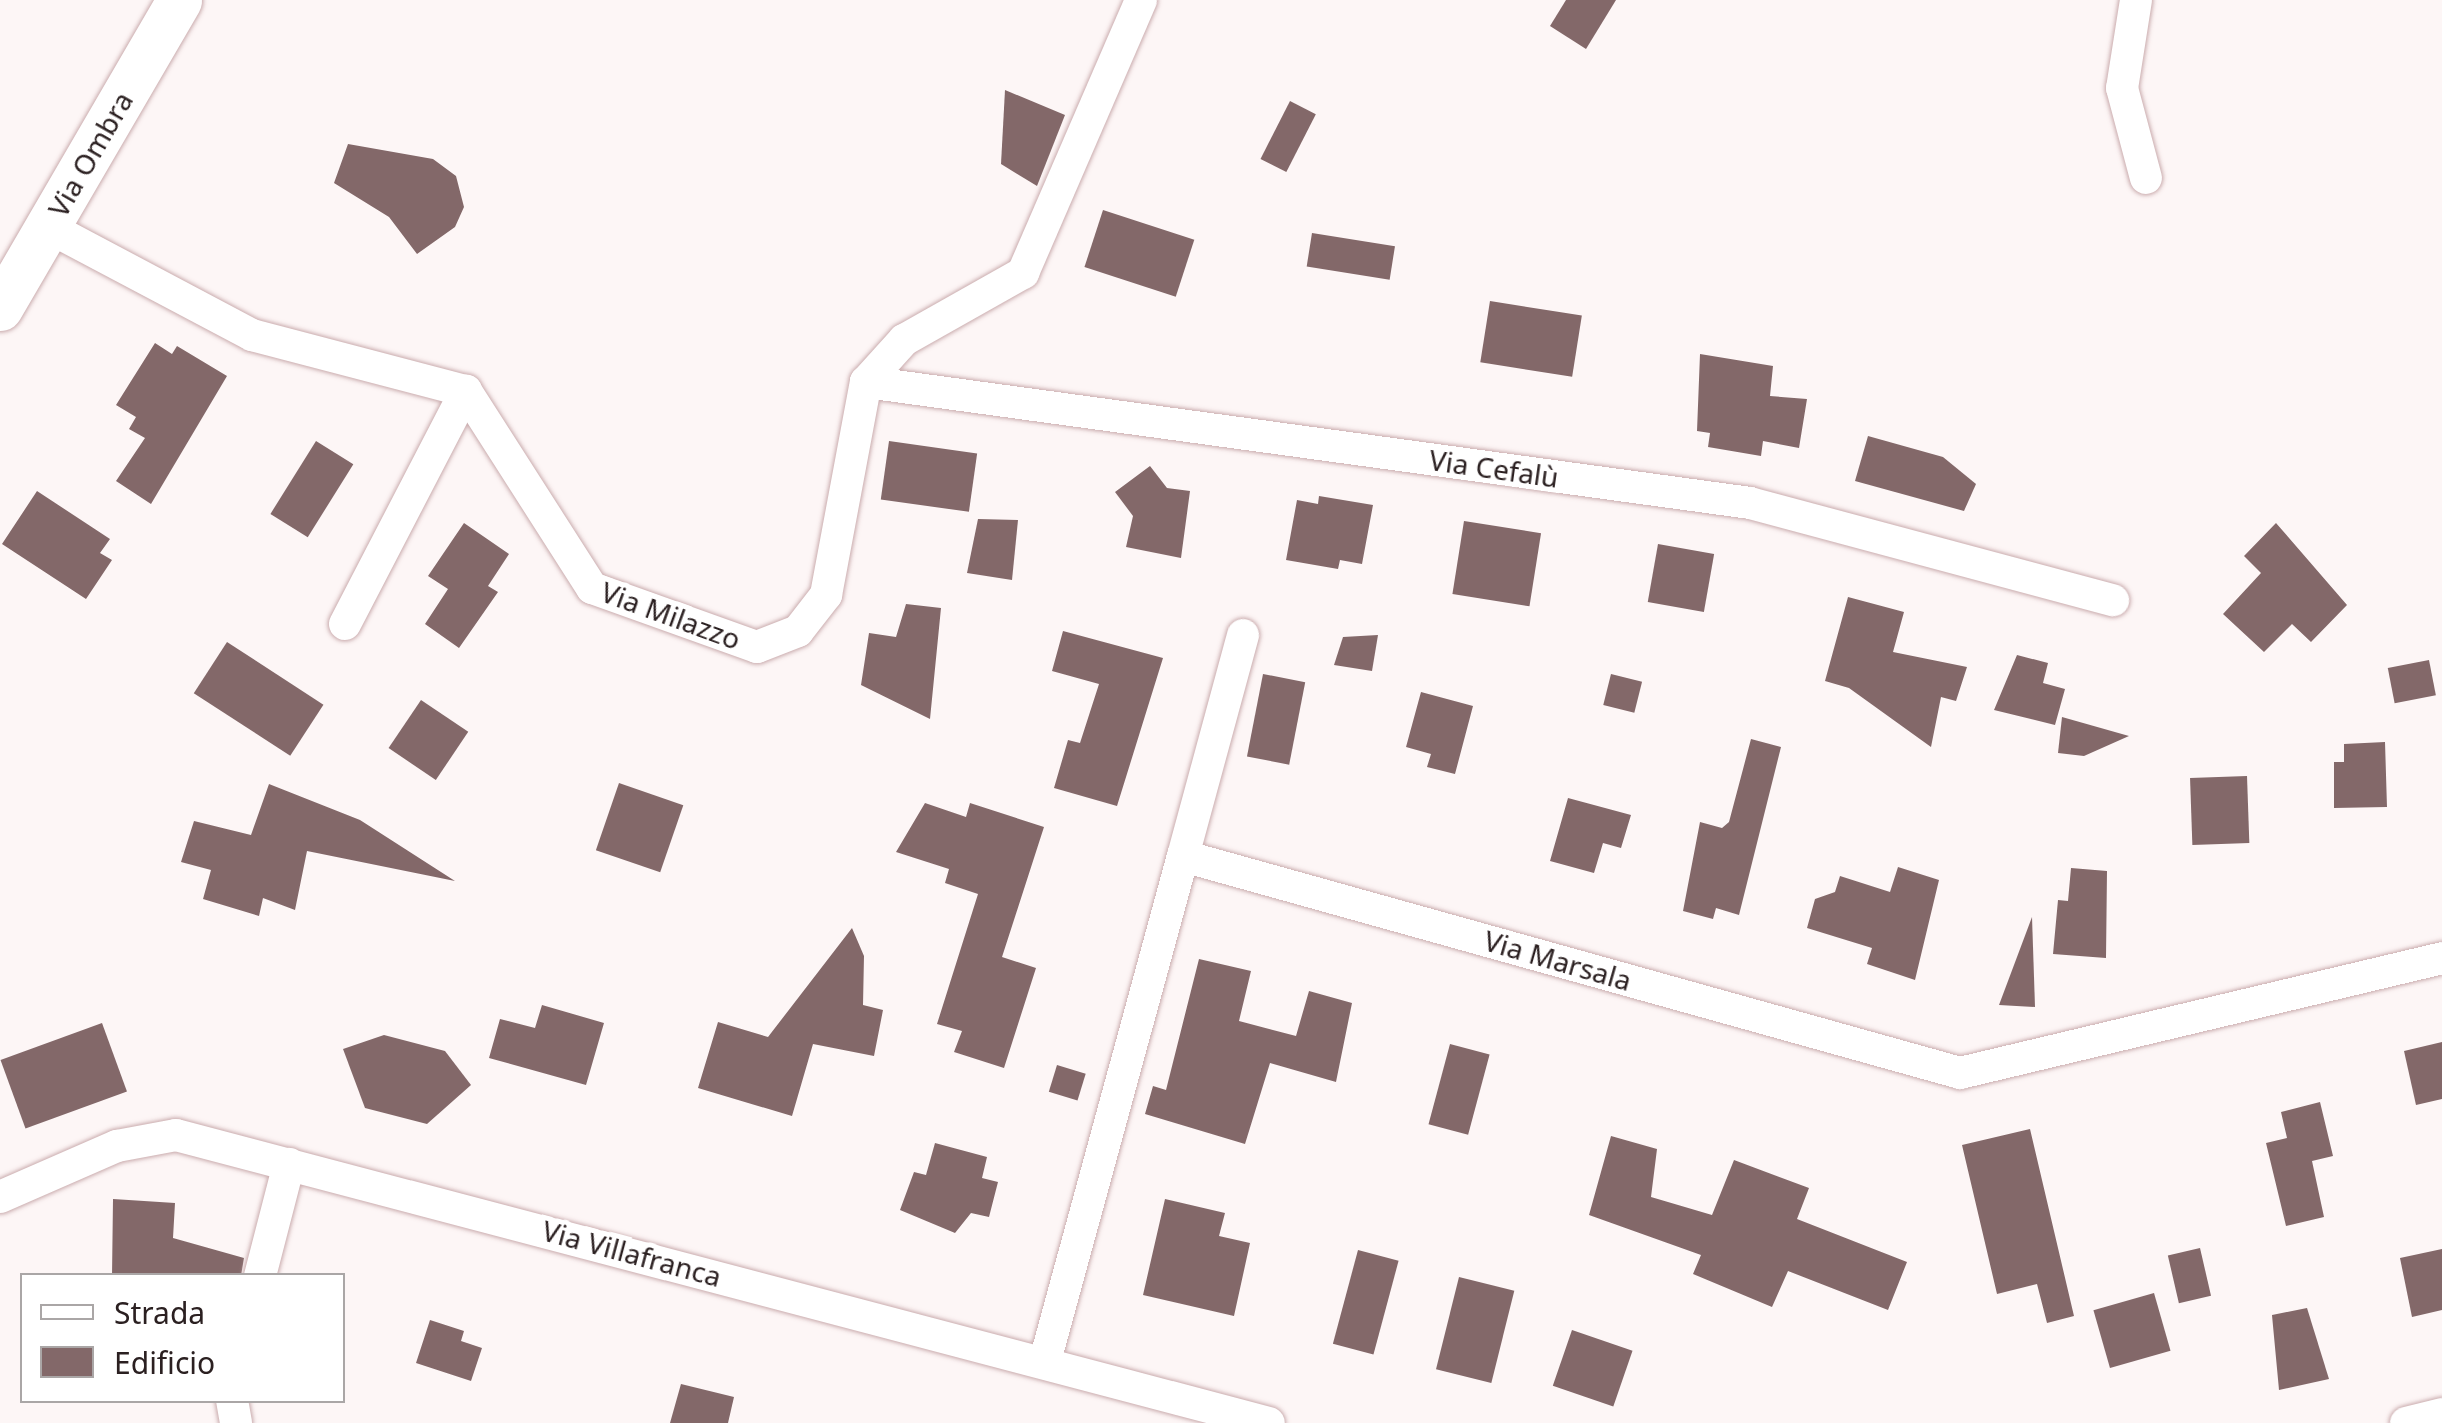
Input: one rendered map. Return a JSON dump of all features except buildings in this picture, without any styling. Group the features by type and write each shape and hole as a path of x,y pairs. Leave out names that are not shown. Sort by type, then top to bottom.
{"main road":[{"name":"Via Ombra","path":"0,308 179,0"}],"street":[{"path":"866,382 904,340 1023,273 1141,0"},
{"path":"2136,0 2122,88 2146,178"},
{"path":"48,227 252,335 466,391 345,624"},
{"name":"Via Milazzo","path":"466,391 592,588 757,647 798,631 826,595 866,382"},
{"name":"Via Cefalù","path":"866,382 1750,502 2113,600"},
{"path":"1045,1361 1243,635"},
{"name":"Via Marsala","path":"1183,856 1960,1073 2442,958"},
{"name":"Via Villafranca","path":"0,1197 144,1138 176,1135 1269,1423"},
{"path":"261,1273 290,1164"},
{"path":"2406,1423 2442,1414"}]}
